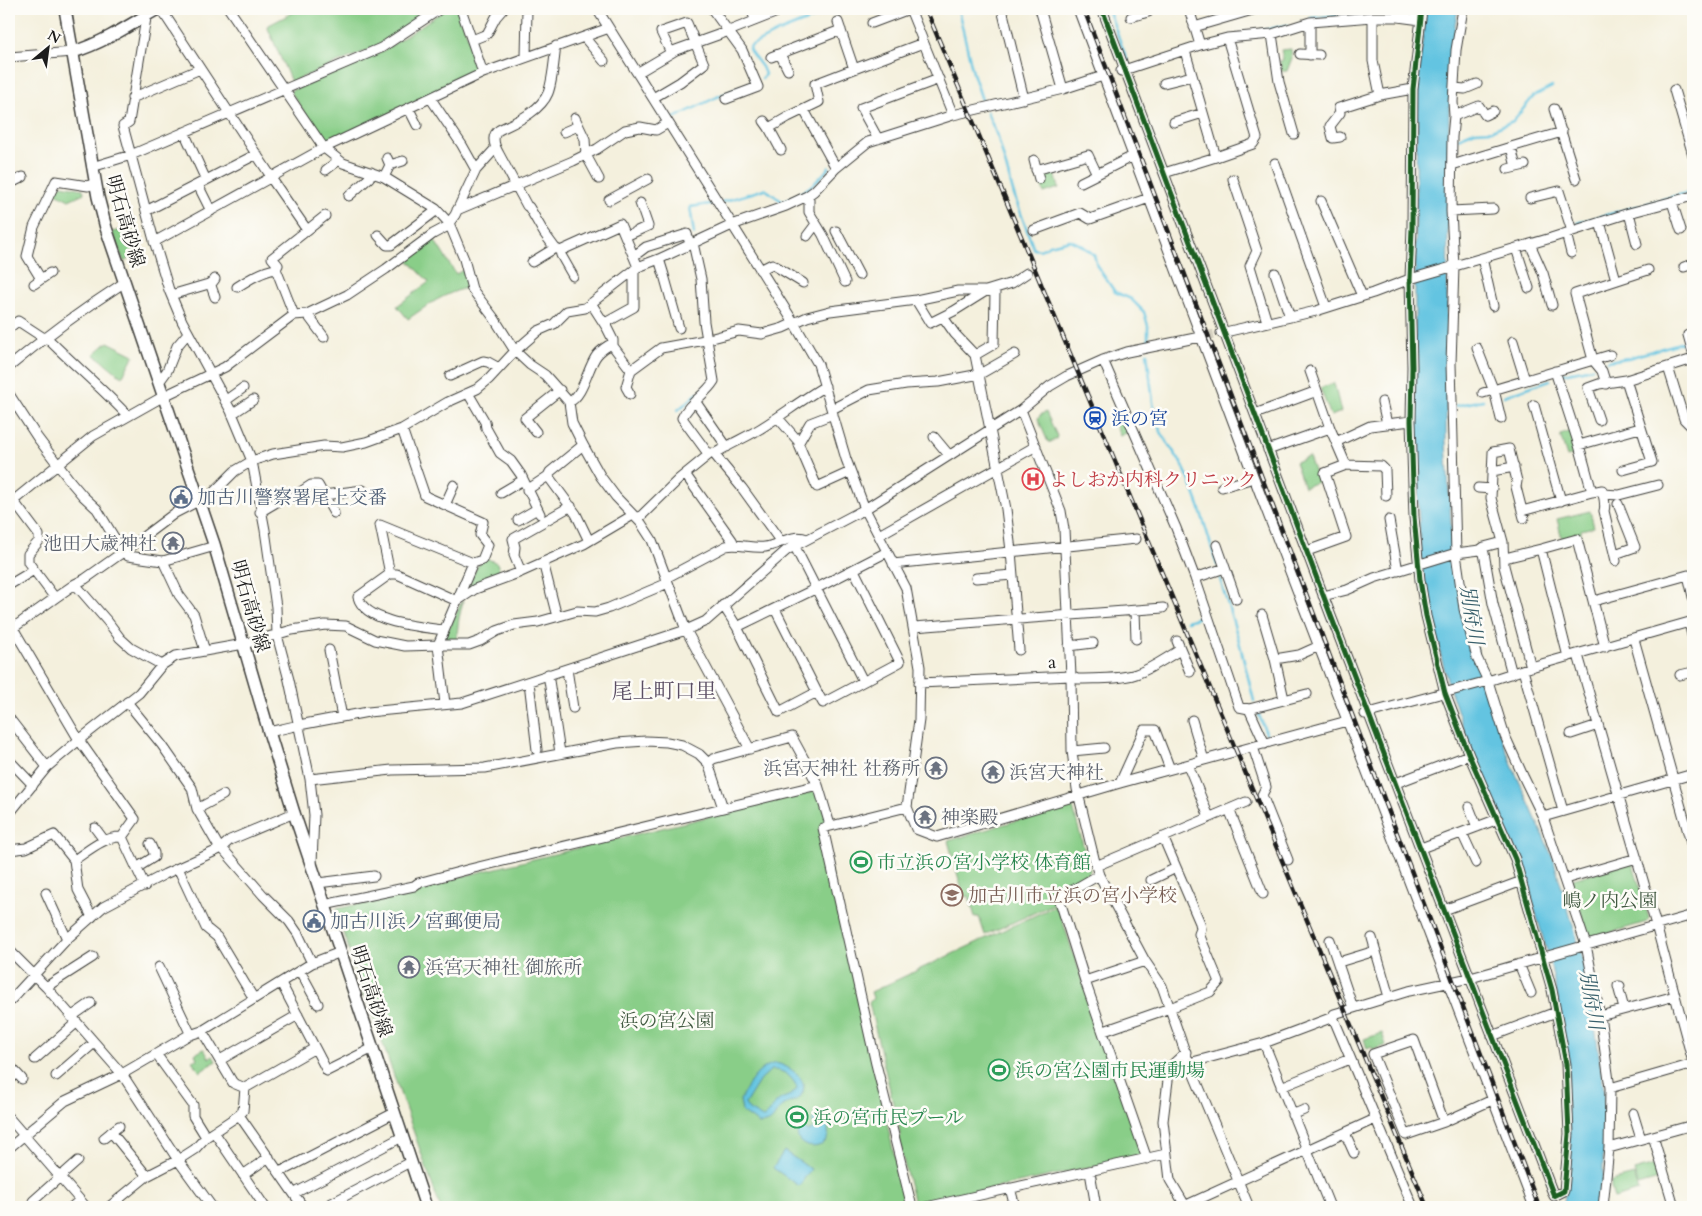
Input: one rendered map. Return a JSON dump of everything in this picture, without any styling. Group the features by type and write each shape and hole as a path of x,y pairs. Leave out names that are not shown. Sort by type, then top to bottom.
{"main road":[{"name":"明石高砂線","path":"65,9 92,167 104,222 200,500 294,813 426,1207"},
{"path":"72,52 89,47 146,12 159,9"}],"street":[{"path":"159,9 308,230"},
{"path":"230,9 324,148 343,163 384,177 437,210 450,224 464,259 472,289 494,318 515,351 530,365 545,375 569,402 572,423 608,487 636,517 652,540 686,630 750,749"},
{"path":"92,167 131,155 381,48 440,9"},
{"path":"461,9 483,73"},
{"path":"472,40 487,34 496,17 503,9"},
{"path":"526,57 527,9"},
{"path":"597,9 818,364 850,472 906,588 920,667 919,720 908,807 916,828 937,837 1120,783 1347,721"},
{"path":"712,9 742,50 758,87 726,99"},
{"path":"751,9 755,20"},
{"path":"638,73 670,53 784,9"},
{"path":"872,23 909,9 953,115"},
{"path":"1002,9 1024,99"},
{"path":"1040,9 1063,89"},
{"path":"1078,9 1203,336 1254,478 1534,1207"},
{"path":"1102,9 1123,70 1164,173 1367,713 1396,783 1554,1196 1564,1191 1569,1134 1566,1064 1552,990 1515,858 1469,756 1445,693 1426,616 1418,564 1414,517 1410,278 1413,89 1422,9"},
{"path":"1189,9 1200,45"},
{"path":"1194,26 1256,9"},
{"path":"1463,9 1456,50 1451,211 1454,266 1451,364 1456,553 1464,609 1478,658 1488,681 1506,736 1543,817 1586,945 1600,1016 1610,1088 1609,1148 1603,1207"},
{"path":"146,12 129,122 124,126 154,242 171,295 188,333 232,414 252,462 260,512 265,530 276,607 277,635 299,724 310,779 314,815 312,866"},
{"path":"1123,70 1227,38 1272,34 1310,22 1373,17 1398,17 1421,20"},
{"path":"1373,17 1373,61 1380,94"},
{"path":"1310,22 1310,55"},
{"path":"653,98 680,82 704,64 687,23 661,32 670,53"},
{"path":"771,57 839,26 854,68"},
{"path":"154,242 324,148 483,73 609,28"},
{"path":"1272,34 1279,82 1294,134"},
{"path":"584,37 604,61"},
{"path":"1164,173 1253,144 1257,138 1227,38"},
{"path":"781,150 766,124 788,117 819,102 815,84 923,43"},
{"path":"55,598 28,562 28,554 39,541 39,535 11,501 93,436 164,396 225,367 294,315 307,314 347,295 450,224 476,170 495,148 496,132 524,117 539,105 548,94 556,46"},
{"path":"1186,50 1216,157"},
{"path":"9,57 72,52"},
{"path":"780,54 788,70"},
{"path":"132,98 200,69"},
{"path":"122,837 135,819 78,740 12,628 85,579 174,513 200,500 209,498 235,471 273,454 324,446 342,447 366,442 402,429 448,402 477,390 489,380 515,351 538,331 554,324 567,311 585,308 636,268 732,225 786,206 807,196 836,168 868,142 953,115 1063,89 1103,76"},
{"path":"1164,83 1192,76"},
{"path":"878,139 861,108 939,79"},
{"path":"1454,88 1465,89 1477,84"},
{"path":"1340,137 1333,138 1330,126 1340,113 1339,108 1380,94 1413,89"},
{"path":"1674,90 1685,113 1692,149"},
{"path":"431,99 462,145 476,170"},
{"path":"1454,116 1478,106 1485,115 1493,111"},
{"path":"409,109 417,125"},
{"path":"1554,109 1575,167 1576,179"},
{"path":"804,110 836,168"},
{"path":"1174,122 1203,113"},
{"path":"564,132 576,122 585,139 586,155 599,179"},
{"path":"457,210 586,155 625,130 640,127 656,130 668,123"},
{"path":"184,132 211,211"},
{"path":"1452,165 1562,132"},
{"path":"1511,147 1517,167"},
{"path":"495,148 540,228 558,250 573,276"},
{"path":"146,211 257,154"},
{"path":"1036,170 1088,155 1097,174"},
{"path":"1081,182 1134,156"},
{"path":"326,170 338,160"},
{"path":"1034,160 1039,180"},
{"path":"384,177 388,162 403,162"},
{"path":"1276,163 1326,307"},
{"path":"349,196 369,178 371,172"},
{"path":"9,180 16,181 23,178"},
{"path":"608,200 638,194 648,179"},
{"path":"1233,179 1257,251 1250,266 1267,322"},
{"path":"50,273 37,281 27,256 34,227 56,181 88,186 95,183"},
{"path":"1530,198 1558,188 1569,232 1571,253"},
{"path":"626,236 648,226 638,194"},
{"path":"807,196 809,212 845,282"},
{"path":"1223,332 1326,307 1410,278 1530,244 1628,213 1693,196"},
{"path":"1034,230 1080,214 1090,219 1149,198"},
{"path":"1672,202 1681,230"},
{"path":"1333,205 1322,205 1335,248 1362,296"},
{"path":"1451,211 1493,209"},
{"path":"378,235 386,245 392,245 437,210"},
{"path":"1628,213 1637,244"},
{"path":"294,315 276,269 278,264 272,258 325,216"},
{"path":"1600,222 1616,280"},
{"path":"532,262 620,224 634,256 636,268 634,307 605,323"},
{"path":"807,236 816,224"},
{"path":"836,231 859,275"},
{"path":"634,256 646,247 687,234 701,279 704,340 714,382 709,390 686,409 682,418 706,452 712,454 742,488 781,542"},
{"path":"1530,244 1543,273 1552,305"},
{"path":"1516,248 1529,288"},
{"path":"1482,258 1493,306"},
{"path":"658,259 679,328"},
{"path":"837,267 851,260"},
{"path":"760,270 772,264 803,283"},
{"path":"1684,267 1693,264"},
{"path":"237,287 249,279 276,269"},
{"path":"1606,384 1602,371 1594,361 1575,294 1648,270"},
{"path":"916,300 930,323 986,291 1012,283 1027,273"},
{"path":"1275,273 1290,317"},
{"path":"171,295 213,281 215,298"},
{"path":"9,367 45,338 125,282"},
{"path":"630,394 626,387 631,370 660,348 739,331 762,334 820,314 844,308 916,300 958,291 996,292 995,341 993,346 975,355"},
{"path":"591,303 605,323 613,343 612,346 631,370"},
{"path":"818,303 820,314"},
{"path":"307,314 324,337"},
{"path":"942,317 975,355 980,374 1004,502 1011,551 1019,650"},
{"path":"9,328 18,321 45,338 107,394 128,416"},
{"path":"160,382 177,346 188,333"},
{"path":"269,732 299,724 368,712 462,703 686,630 706,621 794,545 866,508 1021,410 1050,386 1078,370 1127,352 1203,336"},
{"path":"1691,338 1693,353"},
{"path":"1513,341 1512,352 1525,380"},
{"path":"569,402 576,397 597,354 613,343"},
{"path":"1478,348 1477,360 1495,395 1501,419"},
{"path":"799,442 810,423 869,390 886,386 938,382 980,374 1015,354"},
{"path":"1483,393 1495,395 1525,380 1610,355"},
{"path":"1599,420 1588,388 1599,384 1626,380 1693,359"},
{"path":"1104,360 1176,528 1239,707 1254,707 1307,694"},
{"path":"450,376 483,361 499,368"},
{"path":"1668,367 1684,419 1690,425 1693,424"},
{"path":"1310,371 1330,428 1346,465"},
{"path":"1555,371 1592,492"},
{"path":"1622,470 1652,462 1626,380"},
{"path":"457,601 475,589 521,572 636,517 685,474 712,454 744,439 825,386"},
{"path":"225,401 243,388"},
{"path":"536,432 524,418 560,390"},
{"path":"1255,414 1317,391"},
{"path":"468,393 500,453 511,461 538,511 518,520"},
{"path":"9,394 37,437 83,496 97,509 123,552 128,556 163,561 215,546"},
{"path":"232,414 253,400"},
{"path":"695,401 726,447"},
{"path":"1382,402 1386,424"},
{"path":"1534,405 1561,500"},
{"path":"1021,410 1061,511 1065,546 1073,769 1097,871 1145,961 1162,986 1189,1062 1249,1207"},
{"path":"778,418 799,442 817,487 850,472"},
{"path":"1336,442 1370,426 1412,421"},
{"path":"1268,450 1330,428"},
{"path":"1579,445 1640,428"},
{"path":"402,429 425,496 483,522 480,535 488,544 482,560 473,564 438,645 445,704"},
{"path":"934,437 949,455"},
{"path":"527,490 548,476 550,472 583,445"},
{"path":"879,535 1036,446"},
{"path":"1563,811 1526,674 1504,566 1503,542 1491,498 1493,452 1509,449 1523,514 1561,500 1602,490 1606,504 1604,511 1615,558 1635,547 1618,504"},
{"path":"1307,551 1346,537 1325,474 1346,465 1381,466 1386,470 1386,496"},
{"path":"1492,471 1514,467"},
{"path":"685,474 734,544"},
{"path":"548,476 571,506 589,541"},
{"path":"1222,487 1254,478"},
{"path":"500,493 522,480"},
{"path":"260,512 282,499 291,498 311,486 318,485 334,513"},
{"path":"445,505 454,485"},
{"path":"1603,494 1619,495 1658,485"},
{"path":"324,495 353,487 363,490"},
{"path":"1478,488 1492,489"},
{"path":"521,572 514,555 516,547 513,539 571,506"},
{"path":"1623,516 1632,513"},
{"path":"390,574 380,525 473,564"},
{"path":"1387,526 1398,571"},
{"path":"9,814 47,767 78,740 140,693 162,665 176,656 190,652 244,644 309,626 340,625 375,640 405,646 469,645 480,641 496,631 514,625 538,622 577,611 595,612 609,608 667,580 707,555 734,544 763,548 794,537 807,539"},
{"path":"894,564 1136,539"},
{"path":"1504,558 1577,539 1605,647"},
{"path":"1324,596 1418,564 1456,553 1480,550 1484,547 1503,542"},
{"path":"794,545 863,681"},
{"path":"1217,545 1225,568 1235,583 1236,599"},
{"path":"1541,549 1568,658"},
{"path":"1480,550 1484,553 1494,604 1512,674"},
{"path":"737,627 775,610 887,552"},
{"path":"163,561 179,596 194,615 205,651"},
{"path":"543,562 557,617"},
{"path":"1195,578 1225,568"},
{"path":"9,585 34,570"},
{"path":"775,610 823,703 900,662 854,570"},
{"path":"444,630 400,625 367,611 360,603 358,597 390,574 397,574 457,601"},
{"path":"976,578 1013,574"},
{"path":"1594,601 1688,576 1693,597"},
{"path":"75,584 125,643 162,665"},
{"path":"723,605 737,627 779,712 818,692"},
{"path":"914,627 1163,608"},
{"path":"1135,611 1136,640"},
{"path":"1262,615 1284,699"},
{"path":"1367,713 1512,674 1526,674 1568,658 1691,622 1693,639"},
{"path":"1634,639 1693,850"},
{"path":"1069,646 1093,643"},
{"name":"a","path":"919,683 1071,676 1077,679 1126,676 1136,674 1179,646 1190,672"},
{"path":"1275,659 1299,655 1319,646"},
{"path":"329,650 342,717"},
{"path":"1578,655 1656,925 1693,1063 1610,1088"},
{"path":"567,669 573,708"},
{"path":"1680,676 1693,672"},
{"path":"548,674 560,753"},
{"path":"529,682 537,750"},
{"path":"127,702 186,778 192,788 197,809 221,848 289,921 298,934 312,963"},
{"path":"1254,707 1265,744"},
{"path":"9,718 47,767"},
{"path":"1192,720 1204,760"},
{"path":"1570,734 1598,725"},
{"path":"1120,783 1144,730 1155,730 1170,769"},
{"path":"708,763 714,759 792,737 818,785 830,825"},
{"path":"310,779 392,770 485,768 626,742 667,742 691,749 700,754 708,763 723,808"},
{"path":"1253,746 1266,787 1262,796 1272,813 1288,860"},
{"path":"1072,750 1104,748"},
{"path":"1396,783 1469,756"},
{"path":"9,760 34,784"},
{"path":"1188,765 1208,817"},
{"path":"1543,817 1693,774"},
{"path":"324,905 414,886 418,883 470,870 818,785"},
{"path":"197,809 223,795"},
{"path":"1147,1159 1085,981 1059,898 1097,871 1208,817 1246,802"},
{"path":"908,807 824,828 876,1064 912,1207"},
{"path":"1469,807 1477,827"},
{"path":"1229,808 1263,894"},
{"path":"9,1002 35,976 67,939 103,907 221,848 230,840 294,813"},
{"path":"1421,848 1498,819"},
{"path":"95,828 104,840"},
{"path":"1462,833 1476,863"},
{"path":"9,850 26,848 54,835 74,860 78,890 92,917"},
{"path":"74,860 104,840 114,836 122,837"},
{"path":"122,837 138,867 145,886"},
{"path":"1104,1031 1210,992 1219,982 1198,934 1202,930 1200,922 1163,838"},
{"path":"138,867 154,857 150,844"},
{"path":"1565,878 1637,858"},
{"path":"178,868 206,928 217,937 254,999"},
{"path":"1151,880 1176,868"},
{"path":"318,883 374,876"},
{"path":"1444,910 1522,881"},
{"path":"46,893 67,939"},
{"path":"1189,1062 1264,1043 1333,1017 1334,1014 1389,997 1519,964 1693,915"},
{"path":"1372,938 1389,997"},
{"path":"1330,940 1353,1008"},
{"path":"9,950 46,987 74,1023 120,1075 212,1207"},
{"path":"1339,962 1375,951"},
{"path":"9,1148 65,1101 120,1075 190,1035 202,1031 312,963 341,952"},
{"path":"46,987 86,958"},
{"path":"1085,981 1145,961"},
{"path":"1519,964 1531,993"},
{"path":"159,967 190,1035"},
{"path":"300,971 318,1004"},
{"path":"281,983 327,1072 373,1048"},
{"path":"1620,986 1618,986 1624,1009"},
{"path":"1600,1016 1675,996"},
{"path":"35,1059 74,1023 91,1003"},
{"path":"1492,1036 1556,1012"},
{"path":"220,1060 298,1015"},
{"path":"1333,1017 1413,1207"},
{"path":"202,1031 233,1083 245,1088"},
{"path":"1444,1122 1414,1040 1373,1054 1406,1135 1444,1122 1492,1100"},
{"path":"1264,1043 1330,1207"},
{"path":"56,1076 92,1044"},
{"path":"245,1088 315,1048"},
{"path":"1186,1052 1174,1063 1169,1072 1163,1121 1170,1180 1184,1207 1376,1119"},
{"path":"156,1054 193,1105 193,1116 243,1176 265,1207"},
{"path":"1281,1087 1350,1059"},
{"path":"9,1080 17,1073"},
{"path":"109,1207 147,1176 195,1149 210,1135 239,1115 243,1111 245,1088"},
{"path":"1292,1115 1304,1110"},
{"path":"280,1172 394,1113"},
{"path":"1633,1113 1641,1139"},
{"path":"239,1115 303,1207"},
{"path":"9,1118 83,1204 72,1207"},
{"path":"1609,1148 1693,1125"},
{"path":"119,1126 108,1135 147,1176"},
{"path":"1345,1133 1354,1153"},
{"path":"1653,1136 1674,1207"},
{"path":"295,1193 402,1137"},
{"path":"926,1207 1166,1154"},
{"path":"243,1176 269,1158"},
{"path":"33,1200 78,1161"},
{"path":"324,1207 410,1162"},
{"path":"1090,1172 1096,1207"},
{"path":"1010,1188 1015,1207"},
{"path":"1605,1190 1612,1207"}],"green space":[{"path":"293,9 434,9 378,46 291,82 267,26 294,12"},
{"path":"446,9 458,9 480,71 326,144 290,91 383,51"},
{"path":"1291,49 1292,58 1287,71 1281,71 1280,61 1283,60 1281,50"},
{"path":"1054,169 1059,188 1044,193 1040,180 1044,171"},
{"path":"62,185 83,189 84,193 69,200 54,192 56,188"},
{"path":"131,228 141,251 124,262 112,232"},
{"path":"433,238 456,274 465,269 469,287 437,300 408,319 397,306 429,282 406,258"},
{"path":"108,342 134,355 122,377 94,354"},
{"path":"1334,383 1341,412 1331,416 1320,388"},
{"path":"1046,412 1057,436 1051,442 1048,442 1038,419 1040,415"},
{"path":"1122,412 1127,423 1124,424 1128,432 1120,436 1112,416"},
{"path":"1572,431 1578,454 1567,457 1560,435"},
{"path":"1309,457 1318,482 1304,487 1295,462"},
{"path":"1590,511 1594,527 1581,530 1581,534 1562,539 1557,519"},
{"path":"486,558 497,563 502,578 470,590 467,588 477,566"},
{"path":"462,601 456,642 450,642 445,637"},
{"name":"浜の宮公園","path":"815,791 818,792 827,818 822,835 906,1207 440,1207 367,999 363,994 336,909 413,892 422,886"},
{"path":"1072,804 1090,871 1088,874 1050,894 1054,904 985,935 979,917 975,917 969,896 964,897 948,841"},
{"name":"嶋ノ内公園","path":"1632,861 1649,918 1647,922 1589,939 1572,882 1573,879"},
{"name":"浜の宮公園市民運動場","path":"1057,905 1141,1152 1140,1156 919,1205 914,1204 898,1138 901,1136 869,1003 873,998 871,992"},
{"path":"1382,1033 1386,1045 1373,1050 1372,1047 1367,1049 1364,1039"},
{"path":"204,1049 209,1058 213,1056 216,1061 200,1072 192,1061 197,1059 195,1054"},
{"path":"1658,1164 1662,1178 1638,1185 1634,1171"},
{"path":"1634,1175 1639,1191 1614,1198 1611,1181"}],"water":[{"name":"別府川","path":"1426,9 1458,9 1455,26 1449,113 1446,442 1453,555 1496,723 1512,765 1553,858 1581,952 1594,1019 1604,1090 1603,1174 1598,1207 1563,1207 1570,1164 1562,1020 1550,962 1522,866 1469,744 1449,687 1430,615 1421,563 1415,438 1415,284 1417,88"},
{"path":"781,1064 792,1070 798,1075 804,1085 803,1091 798,1099 780,1109 772,1120 759,1124 742,1112 740,1100 758,1073 769,1065","holes":["771,1070 787,1074 797,1088 793,1093 777,1102 763,1118 749,1110 745,1104 760,1080"]},
{"path":"816,1116 827,1125 827,1138 823,1144 817,1146 803,1144 799,1140 797,1133 801,1124 803,1124 807,1132 815,1128 812,1120"},
{"path":"784,1151 811,1169 799,1186 773,1168"}],"waterway":[{"path":"762,79 765,74 750,51 749,48 752,45 778,32 824,14 841,13 855,9"},
{"path":"958,9 973,73 982,100"},
{"path":"1108,9 1129,65"},
{"path":"1311,18 1371,11 1394,12"},
{"path":"1260,31 1287,25"},
{"path":"1187,54 1208,47"},
{"path":"672,119 717,97 750,84"},
{"path":"1458,138 1475,131 1492,130 1513,121 1534,96 1552,87"},
{"path":"987,112 998,138 1014,195 1034,249 1040,250 1050,245 1070,240 1083,246 1094,255 1097,266 1115,292 1131,299 1144,312 1148,326 1148,343"},
{"path":"722,202 765,189 783,202 809,188 829,167"},
{"path":"1577,223 1693,191"},
{"path":"694,234 690,207 716,203"},
{"path":"1608,361 1628,358 1687,341"},
{"path":"1147,353 1155,419 1164,438 1182,464 1189,479 1217,565"},
{"path":"1563,374 1592,368"},
{"path":"1504,396 1550,380"},
{"path":"678,410 698,393"},
{"path":"1455,406 1483,400"},
{"path":"1219,576 1239,641 1254,701"},
{"path":"1187,621 1202,616"},
{"path":"1259,715 1266,733"},
{"path":"1660,920 1675,916"},
{"path":"1591,939 1598,937"}],"tunnel":[{"path":"1205,336 1221,333"},
{"path":"1347,721 1365,714"}],"railway":[{"path":"926,9 1427,1207"},
{"path":"1084,9 1539,1207"}],"cycle path":[{"path":"1102,9 1331,616 1554,1196 1564,1191 1569,1134 1566,1064 1552,990 1515,859 1469,755 1445,693 1426,616 1420,580 1414,517 1410,279 1413,89 1422,9"}],"place":[{"name":"浜の宮","path":"1095,418"},
{"name":"よしおか内科クリニック","path":"1033,479"},
{"name":"加古川警察署尾上交番","path":"181,497"},
{"name":"池田大歳神社","path":"173,543"},
{"name":"浜宮天神社 社務所","path":"936,768"},
{"name":"浜宮天神社","path":"993,772"},
{"name":"神楽殿","path":"925,817"},
{"name":"市立浜の宮小学校 体育館","path":"861,862"},
{"name":"加古川市立浜の宮小学校","path":"952,895"},
{"name":"加古川浜ノ宮郵便局","path":"314,921"},
{"name":"浜宮天神社 御旅所","path":"409,967"},
{"name":"浜の宮公園市民運動場","path":"999,1070"},
{"name":"浜の宮市民プール","path":"797,1117"}],"district":[{"name":"尾上町口里","path":"664,691"}]}
